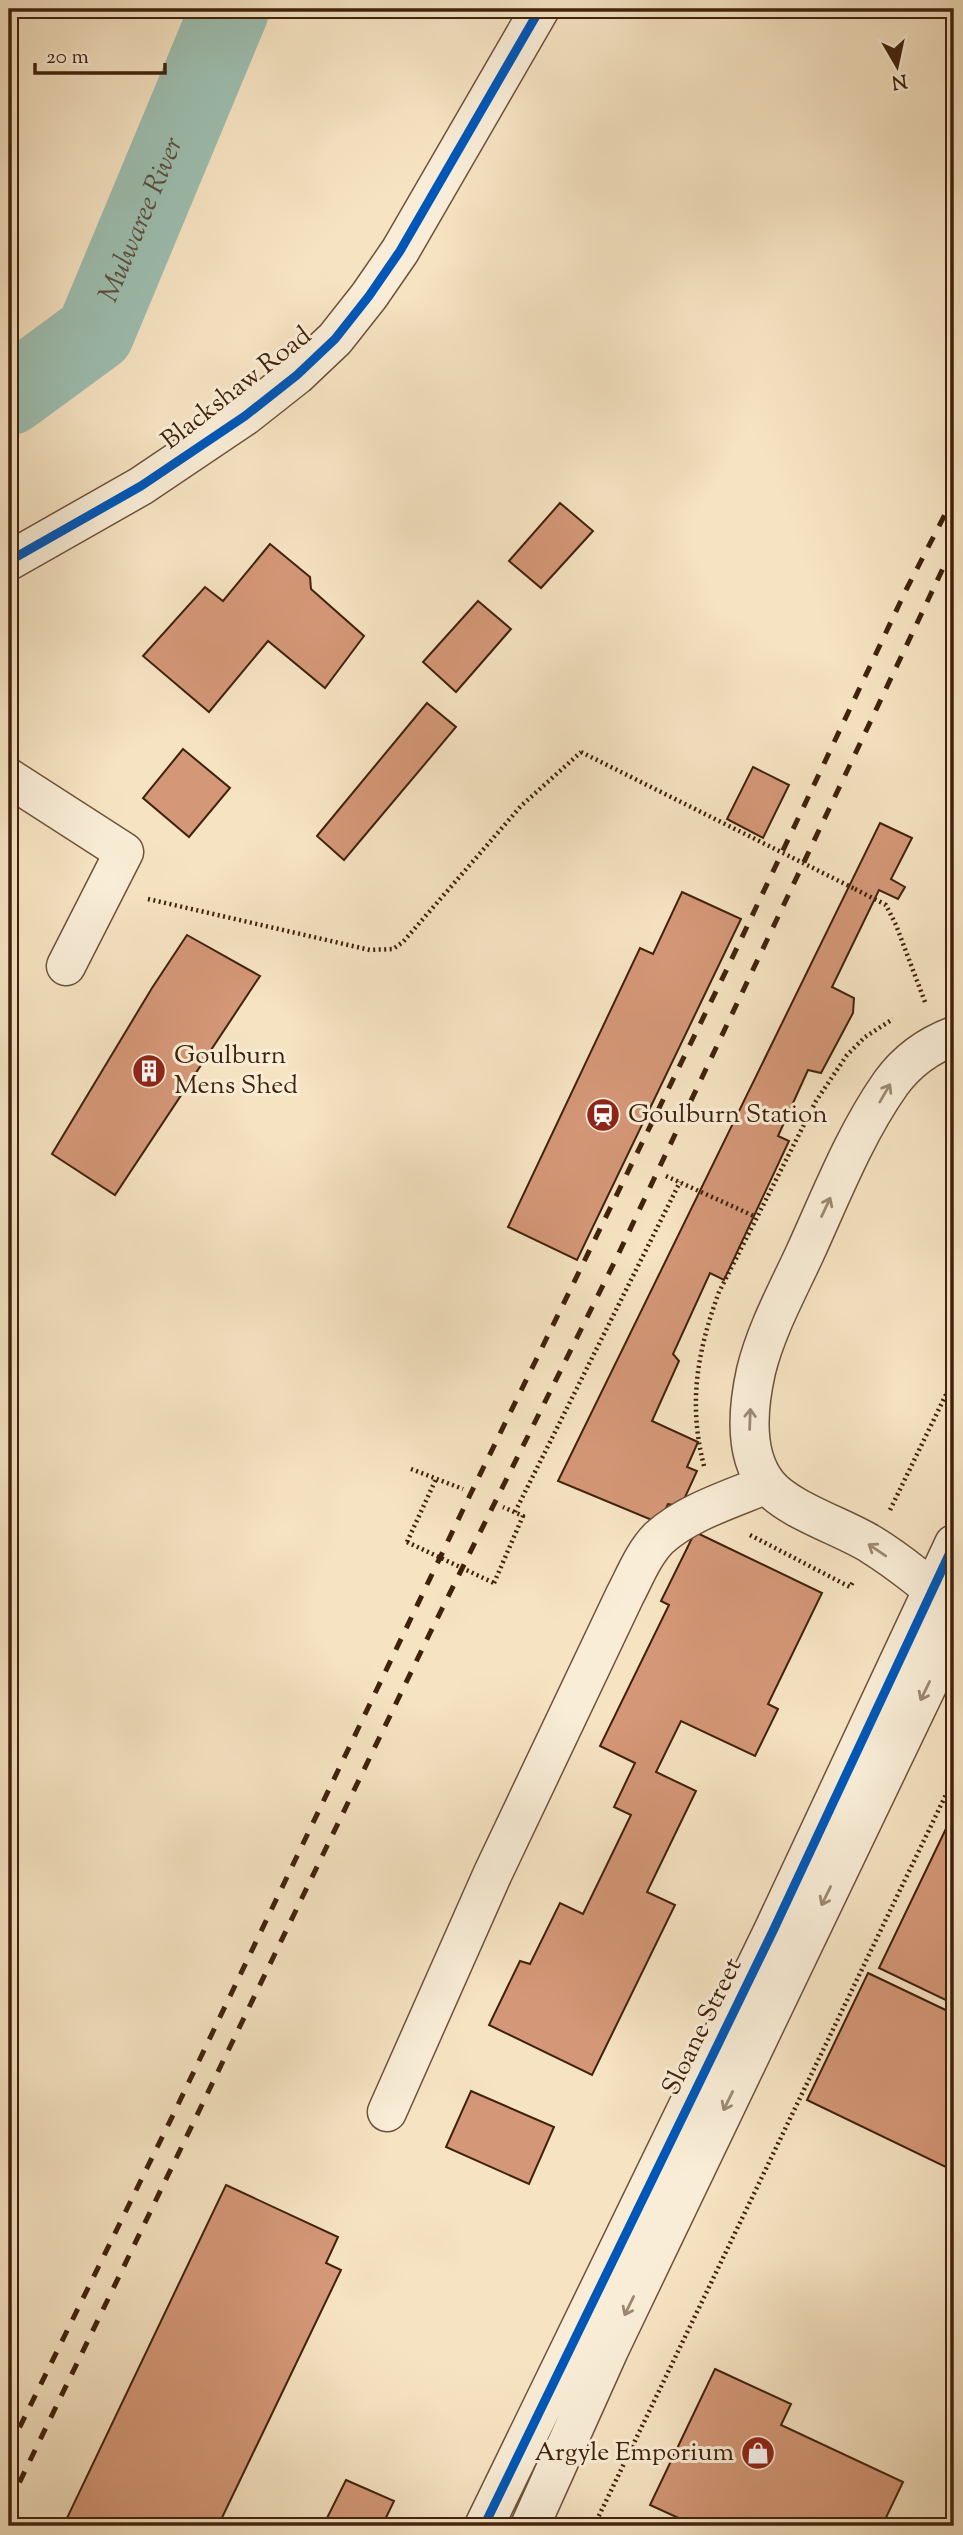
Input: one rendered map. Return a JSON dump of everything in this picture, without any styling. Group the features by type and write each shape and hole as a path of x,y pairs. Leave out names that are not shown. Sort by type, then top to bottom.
{"street":[{"name":"Blackshaw Road","path":"9,561 141,486 245,416 297,375 335,339 400,251 540,9"},
{"path":"9,778 124,852 66,965"},
{"path":"943,1599 872,1545 797,1506 767,1484 754,1457 749,1428 751,1401 764,1343 851,1152 892,1082 913,1059 938,1042 954,1036"},
{"path":"387,2112 493,1873 625,1595 649,1551 658,1539 675,1526 767,1484"},
{"name":"Sloane Street","path":"484,2526 773,1931 943,1599 954,1544"},
{"name":"Sloane Street","path":"530,2526 615,2337 954,1630"}],"path":[{"path":"110,881 133,896 370,950 393,949 521,806 581,752 886,905 925,1003"},
{"path":"667,1176 755,1217"},
{"path":"514,1512 680,1182"},
{"path":"850,1587 954,1378"},
{"path":"411,1469 463,1489"},
{"path":"436,1479 407,1542 494,1583 523,1516 503,1507"},
{"path":"594,2526 954,1778"}],"building":[{"path":"560,503 593,531 541,588 509,561"},
{"path":"270,544 310,577 311,589 364,636 325,688 268,641 209,712 143,656 205,587 223,601"},
{"path":"478,601 511,629 456,692 423,662"},
{"path":"427,703 456,727 344,860 317,836"},
{"path":"183,749 230,788 189,837 143,798"},
{"path":"753,767 789,785 763,838 727,819"},
{"path":"880,823 912,838 891,879 905,887 898,899 879,890 832,987 854,998 853,1013 821,1073 808,1070 778,1136 789,1141 724,1280 710,1273 673,1354 679,1361 652,1421 698,1442 687,1467 697,1471 681,1506 668,1504 659,1523 558,1481"},
{"path":"682,892 741,919 577,1260 508,1227 640,948 653,954"},
{"name":"Goulburn Mens Shed","path":"187,935 260,976 115,1195 52,1154"},
{"path":"695,1532 822,1593 768,1704 778,1709 755,1756 681,1721 656,1772 696,1791 647,1892 675,1905 592,2075 489,2025 520,1961 530,1964 560,1903 583,1914 631,1815 614,1807 635,1763 600,1746 669,1605 661,1601"},
{"path":"954,1812 954,2004 879,1968"},
{"path":"868,1973 954,2014 954,2171 807,2100"},
{"path":"471,2091 554,2127 529,2184 446,2147"},
{"path":"226,2185 338,2237 326,2263 341,2270 218,2526 72,2526 74,2522 67,2518"},
{"name":"Argyle Emporium","path":"715,2369 791,2404 781,2425 903,2482 882,2526 696,2526 650,2505"},
{"path":"346,2480 394,2501 382,2526 323,2526"}],"waterway":[{"name":"Mulwaree River","path":"9,396 95,333 230,9"}],"railway":[{"path":"9,2449 726,971 906,590 954,497"},
{"path":"9,2504 430,1633 617,1257 954,545"}],"cycle path":[{"path":"9,561 141,486 245,416 297,375 335,339 400,251 540,9"},
{"path":"484,2526 773,1931 954,1544"}],"place":[{"name":"Goulburn Mens Shed","path":"149,1071"},
{"name":"Goulburn Station","path":"603,1115"},
{"name":"Argyle Emporium","path":"758,2453"}]}
